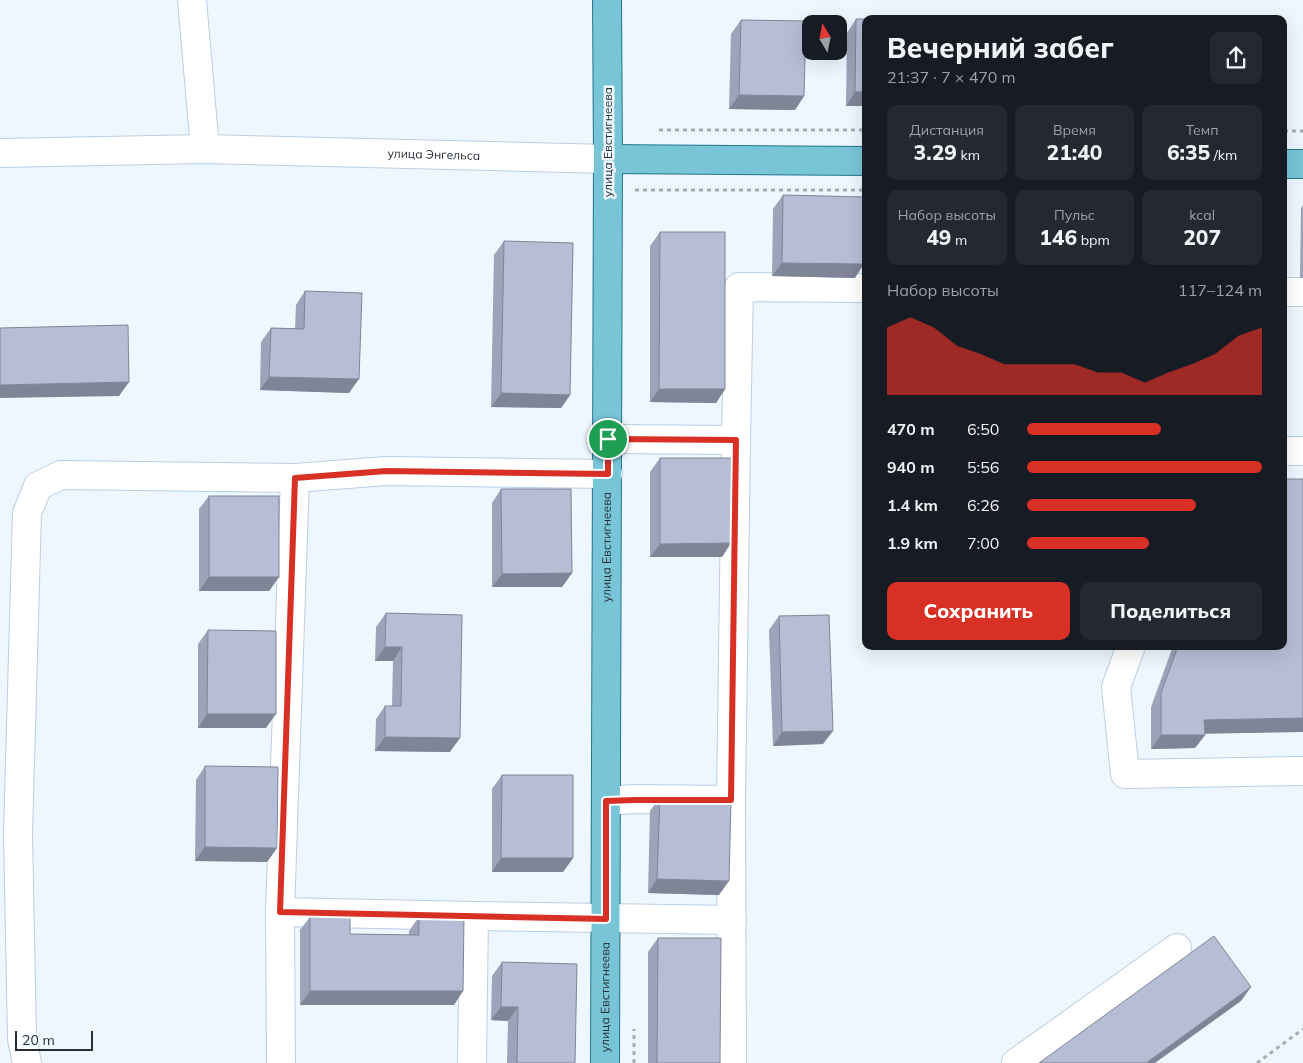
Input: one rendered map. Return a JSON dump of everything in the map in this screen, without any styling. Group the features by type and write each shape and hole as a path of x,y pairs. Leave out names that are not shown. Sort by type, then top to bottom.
{"main road":[{"name":"улица Евстигнеева","path":"605,1063 608,474 606,0"},
{"name":"улица Энгельса","path":"608,159 862,161"},
{"path":"1287,164 1303,164"}],"street":[{"path":"192,0 205,149"},
{"name":"улица Энгельса","path":"0,154 205,149 608,159"},
{"path":"732,1063 731,800 739,287 862,288"},
{"path":"1287,292 1303,292"},
{"path":"608,439 736,440"},
{"path":"1287,451 1303,451"},
{"path":"28,1063 22,1039 18,833 27,513 38,486 61,475 295,478 386,471 608,474"},
{"path":"281,1063 280,912 295,478"},
{"path":"1130,650 1116,687 1125,774 1303,771"},
{"path":"606,801 731,800"},
{"path":"280,912 732,920"},
{"path":"472,1063 474,916"},
{"path":"1016,1063 1176,948"}],"path":[{"path":"1287,131 1303,131"},
{"path":"635,199 635,189 862,190"},
{"path":"634,1024 634,1063"},
{"path":"1257,1063 1303,1029"}],"building":[{"path":"856,19 862,19 862,92 855,92"},
{"path":"741,20 802,21 802,60 805,60 804,96 739,95"},
{"path":"783,195 862,197 862,264 782,263"},
{"path":"660,232 725,232 725,389 659,389"},
{"path":"504,241 573,243 570,395 501,393"},
{"path":"305,291 362,293 359,379 269,377 271,328 304,329"},
{"path":"128,325 129,382 0,385 0,328"},
{"path":"660,458 731,458 731,543 660,544"},
{"path":"1287,479 1303,479 1303,718 1204,720 1205,735 1161,735 1161,693 1177,650 1287,650"},
{"path":"501,489 571,489 572,573 502,574"},
{"path":"209,496 279,496 279,577 209,577"},
{"path":"386,613 462,615 460,738 385,737 385,706 401,706 402,647 385,647"},
{"path":"829,615 833,731 782,732 779,616"},
{"path":"208,630 276,631 276,714 207,714"},
{"path":"205,766 278,767 277,848 205,847"},
{"path":"502,775 573,775 573,858 501,858"},
{"path":"660,797 731,799 729,881 657,879"},
{"path":"310,917 350,917 350,934 419,935 419,917 464,917 463,991 310,991"},
{"path":"1214,936 1251,987 1146,1063 1039,1063"},
{"path":"658,938 721,938 720,1063 657,1063"},
{"path":"502,962 577,964 575,1063 517,1063 518,1007 501,1007"}],"route":[{"path":"608,439 736,440 731,800 606,801 606,919 280,912 295,478 386,471 608,474 608,439"}]}
